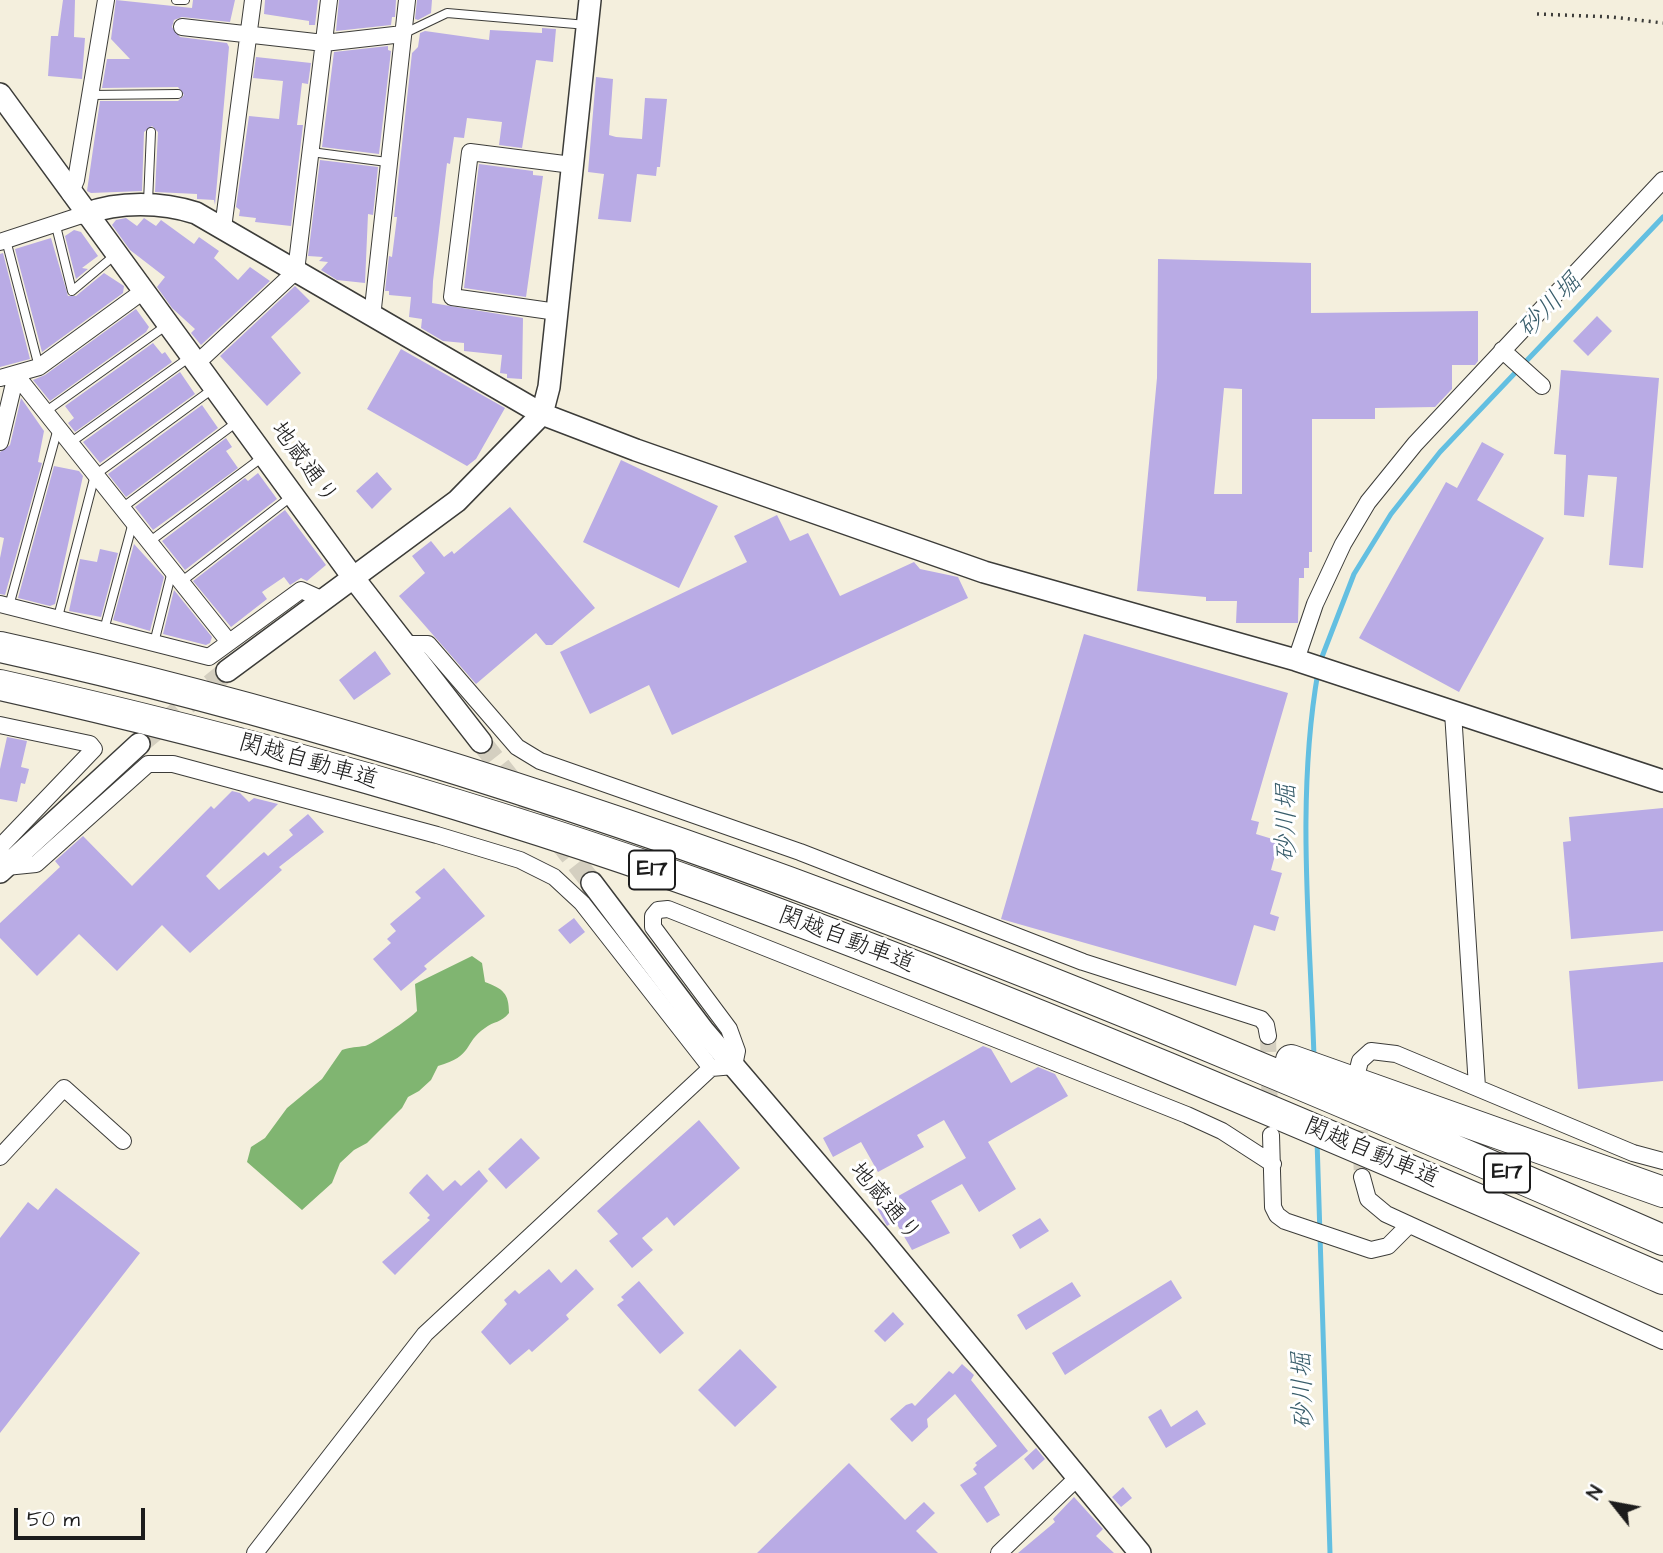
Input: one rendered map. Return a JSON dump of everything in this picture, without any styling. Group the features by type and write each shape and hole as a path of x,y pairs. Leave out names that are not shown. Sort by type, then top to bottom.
{"highway":[{"name":"関越自動車道","path":"0,646 346,735 547,796 720,855 1039,976 1276,1056 1353,1085 1663,1240"},
{"name":"関越自動車道","path":"0,685 216,736 537,832 707,888 1277,1126 1354,1147 1663,1279"},
{"path":"1353,1085 1663,1192"},
{"path":"1460,1191 1583,1262 1663,1301"}],"street":[{"path":"70,194 76,180 106,0"},
{"path":"223,228 253,0"},
{"path":"194,359 296,271 329,0"},
{"path":"372,317 387,162 407,0"},
{"path":"227,671 457,500 542,414 549,387 590,0"},
{"path":"182,27 324,43 403,34"},
{"name":"地蔵通り","path":"0,94 70,194 215,387 292,496 481,741"},
{"path":"557,312 452,297 470,152 572,165"},
{"path":"1300,662 1315,604 1343,544 1368,502 1415,444 1663,180"},
{"path":"3,241 56,226 105,206 148,205 183,209 223,228 542,414 675,464 984,572 1300,662 1663,781"},
{"path":"8,377 39,366 142,292"},
{"path":"1504,352 1539,383"},
{"path":"8,377 45,412 229,642"},
{"path":"0,442 8,377"},
{"path":"4,605 209,657 301,590 321,599"},
{"path":"405,644 428,644 517,747 540,761 800,852 1083,962 1261,1019 1266,1025 1276,1056"},
{"path":"1453,712 1477,1087"},
{"path":"0,725 90,744 94,750 1,859"},
{"path":"1,859 139,744"},
{"path":"1,859 36,864 148,764 173,764 328,803 520,860 554,877 582,903 711,1068"},
{"name":"地蔵通り","path":"592,884 734,1066 878,1235 1138,1552"},
{"path":"255,1553 425,1334 711,1068 734,1066 737,1051 729,1029 653,927 653,916 658,910 668,909 1187,1115 1222,1131 1273,1164"},
{"path":"1353,1085 1360,1061 1371,1051 1396,1054 1633,1153 1663,1161"},
{"path":"0,1157 64,1088 123,1141"},
{"path":"1277,1126 1273,1164 1273,1207 1277,1215 1340,1242 1380,1250 1395,1241 1409,1224"},
{"path":"1362,1177 1368,1199 1386,1214 1663,1341"},
{"path":"999,1553 1076,1479"}],"lane":[{"path":"176,0 185,0"},
{"path":"403,34 447,13 587,25"},
{"path":"91,95 178,94"},
{"path":"148,205 151,132"},
{"path":"311,152 387,162"},
{"path":"56,226 72,291 115,254"},
{"path":"3,241 39,366"},
{"path":"45,412 167,325"},
{"path":"70,443 194,359"},
{"path":"58,617 95,475 215,387"},
{"path":"122,508 239,420"},
{"path":"4,605 58,428"},
{"path":"149,542 264,456"},
{"path":"154,643 176,576 292,496"},
{"path":"104,630 133,522"}],"path":[{"path":"1537,14 1612,17 1663,23"}],"green space":[{"path":"472,956 482,963 485,982 501,990 506,996 509,1013 478,1034 463,1054 438,1066 431,1080 408,1097 402,1108 367,1143 354,1150 340,1163 332,1183 302,1210 247,1162 251,1147 265,1138 287,1108 322,1079 342,1050 369,1044 417,1011 415,984"}],"building":[{"path":"63,0 75,0 74,37 85,38 82,79 48,76 51,36 58,36"},
{"path":"116,0 192,8 193,0 235,0 230,22 182,17 174,20 172,27 180,37 227,43 229,47 215,205 214,200 197,199 197,194 155,192 158,132 152,126 144,132 142,191 87,191 100,101 178,101 184,95 178,87 102,88 107,59 130,59 111,39"},
{"path":"265,0 318,0 315,25 309,25 309,21 264,14"},
{"path":"339,0 396,0 395,17 392,17 391,25 336,31"},
{"path":"417,0 432,0 431,13 418,20 415,19"},
{"path":"542,28 556,29 553,62 536,60 522,148 499,145 502,122 467,118 464,138 454,137 450,164 447,163 433,281 432,303 523,318 522,379 507,378 507,374 500,373 502,355 464,351 464,343 443,341 421,328 422,319 409,317 411,297 389,295 389,291 385,291 397,217 394,217 412,53 418,47 420,33 425,31 489,40 490,30 542,33"},
{"path":"388,46 391,51 379,154 322,147 334,52"},
{"path":"256,57 311,63 308,84 302,83 297,125 303,125 291,226 255,222 256,218 239,216 240,210 236,207 249,116 279,119 283,81 253,78"},
{"path":"596,77 613,79 609,135 642,139 645,98 667,99 660,167 657,167 656,176 637,174 631,222 598,219 604,174 588,172"},
{"path":"320,160 378,167 373,215 368,214 365,283 337,280 321,270 328,262 319,261 323,257 308,256"},
{"path":"479,164 533,171 533,175 543,176 526,297 464,288"},
{"path":"126,218 137,226 144,218 156,226 161,220 194,244 199,237 219,251 214,258 238,280 250,267 270,281 201,345 191,333 195,329 172,308 157,287 165,277 130,250 112,225 116,220"},
{"path":"74,230 81,232 98,256 82,268 88,269 76,279 65,236"},
{"path":"51,238 68,296 76,296 104,273 124,286 123,293 42,352 15,249"},
{"path":"3,253 30,359 0,367 0,254"},
{"path":"1158,259 1311,263 1311,313 1478,311 1478,361 1475,365 1452,365 1452,389 1435,407 1375,408 1375,419 1312,419 1312,552 1309,552 1309,568 1304,568 1304,578 1299,578 1298,623 1236,623 1237,601 1206,601 1206,597 1137,591 1157,378","holes":["1224,388 1242,389 1242,494 1214,494"]},
{"path":"295,286 310,301 271,337 301,373 267,406 220,356"},
{"path":"136,309 149,327 146,332 50,401 33,380 45,375"},
{"path":"1597,316 1612,331 1588,356 1573,341"},
{"path":"153,343 162,354 165,352 172,362 75,432 68,423 74,418 65,406"},
{"path":"401,349 505,408 476,459 467,466 367,409"},
{"path":"1561,370 1659,378 1643,568 1609,565 1617,477 1588,475 1584,517 1564,515 1566,455 1554,454"},
{"path":"180,372 195,394 100,463 83,442"},
{"path":"21,398 44,431 38,462 42,463 5,595 0,594 0,558 4,538 0,537 0,452 10,445"},
{"path":"202,405 218,428 126,497 108,474"},
{"path":"226,438 232,447 226,451 238,468 153,530 135,507"},
{"path":"1482,442 1504,454 1477,500 1544,538 1459,692 1359,638 1446,482 1457,488"},
{"path":"621,460 718,506 679,588 583,542"},
{"path":"54,466 79,471 83,476 55,604 50,606 18,598"},
{"path":"377,472 392,489 372,509 356,491"},
{"path":"258,473 277,499 185,570 162,541 245,478 248,481"},
{"path":"510,507 595,608 552,645 546,645 536,633 476,684 399,596 425,573 412,556 431,541 444,557 452,551 454,554"},
{"path":"285,510 326,565 307,581 301,578 290,585 284,577 262,592 267,599 231,627 193,581"},
{"path":"777,515 790,541 808,533 840,596 914,562 920,569 958,577 968,598 672,735 649,685 590,714 560,652 747,562 734,536"},
{"path":"134,544 164,577 150,631 113,620"},
{"path":"100,549 118,553 101,617 69,611 80,559 97,562"},
{"path":"174,590 212,637 210,643 206,645 163,634"},
{"path":"1084,634 1288,693 1251,820 1259,822 1256,834 1279,841 1271,870 1282,873 1270,914 1279,917 1275,931 1254,925 1236,986 1001,919"},
{"path":"375,651 391,674 354,700 339,680"},
{"path":"7,737 27,741 21,767 29,769 25,784 21,783 17,802 0,799 0,769"},
{"path":"232,791 240,793 249,802 254,798 278,804 206,876 219,890 264,852 268,856 293,835 289,830 308,814 324,832 279,867 282,870 190,953 162,925 117,971 79,934 37,976 0,938 0,923 60,867 55,861 83,836 132,886 211,806 214,809"},
{"path":"1663,808 1663,931 1571,939 1563,842 1571,841 1569,817"},
{"path":"444,868 485,916 424,966 427,969 401,991 373,959 391,943 387,939 396,931 390,924 421,898 415,892"},
{"path":"574,918 585,932 570,944 558,930"},
{"path":"1663,962 1663,1081 1578,1089 1569,971"},
{"path":"983,1046 991,1049 1011,1083 1038,1067 1055,1074 1068,1096 988,1142 1016,1189 979,1212 962,1184 931,1201 950,1233 912,1250 895,1221 887,1226 877,1208 966,1158 944,1120 917,1135 924,1147 878,1172 861,1142 833,1157 823,1138"},
{"path":"699,1120 740,1168 674,1226 667,1217 642,1238 653,1250 632,1268 609,1241 618,1234 597,1211"},
{"path":"521,1138 540,1158 506,1189 488,1169"},
{"path":"479,1170 488,1181 395,1275 382,1262 430,1220 427,1218 430,1215 409,1193 427,1174 443,1191 455,1180 461,1186"},
{"path":"56,1188 140,1253 0,1433 0,1238 28,1202 38,1210"},
{"path":"1040,1218 1049,1231 1020,1249 1012,1235"},
{"path":"549,1269 561,1283 576,1269 594,1289 566,1315 569,1319 532,1352 529,1349 510,1365 481,1332 507,1304 504,1300 515,1290 519,1294"},
{"path":"1171,1280 1182,1298 1065,1375 1052,1353"},
{"path":"639,1281 684,1333 660,1354 617,1305 624,1300 621,1297"},
{"path":"1072,1282 1081,1296 1026,1330 1017,1315"},
{"path":"893,1312 904,1324 885,1342 874,1331"},
{"path":"740,1349 777,1387 735,1427 698,1390"},
{"path":"962,1364 974,1375 971,1380 1028,1451 984,1487 1000,1515 987,1523 960,1485 977,1474 973,1469 977,1465 975,1463 997,1446 955,1394 927,1419 928,1427 912,1442 890,1419 906,1405 912,1403 915,1406 949,1371 953,1374"},
{"path":"1161,1409 1171,1427 1197,1410 1206,1424 1166,1448 1148,1417"},
{"path":"1036,1448 1045,1459 1033,1470 1024,1459"},
{"path":"849,1463 905,1520 924,1502 935,1513 916,1531 938,1553 757,1553"},
{"path":"1123,1487 1132,1498 1121,1507 1112,1497"},
{"path":"1074,1497 1103,1529 1096,1536 1114,1553 1018,1553 1055,1522 1053,1519"}],"waterway":[{"name":"砂川堀","path":"1320,662 1354,574 1391,514 1440,452 1663,217"},
{"name":"砂川堀","path":"1314,1057 1306,815 1311,719 1318,672"},
{"name":"砂川堀","path":"1317,1140 1330,1553"}],"tunnel":[{"path":"139,744 227,671"},
{"path":"481,742 592,883"},
{"path":"1268,1036 1270,1115"},
{"path":"1359,1106 1362,1177"}]}
